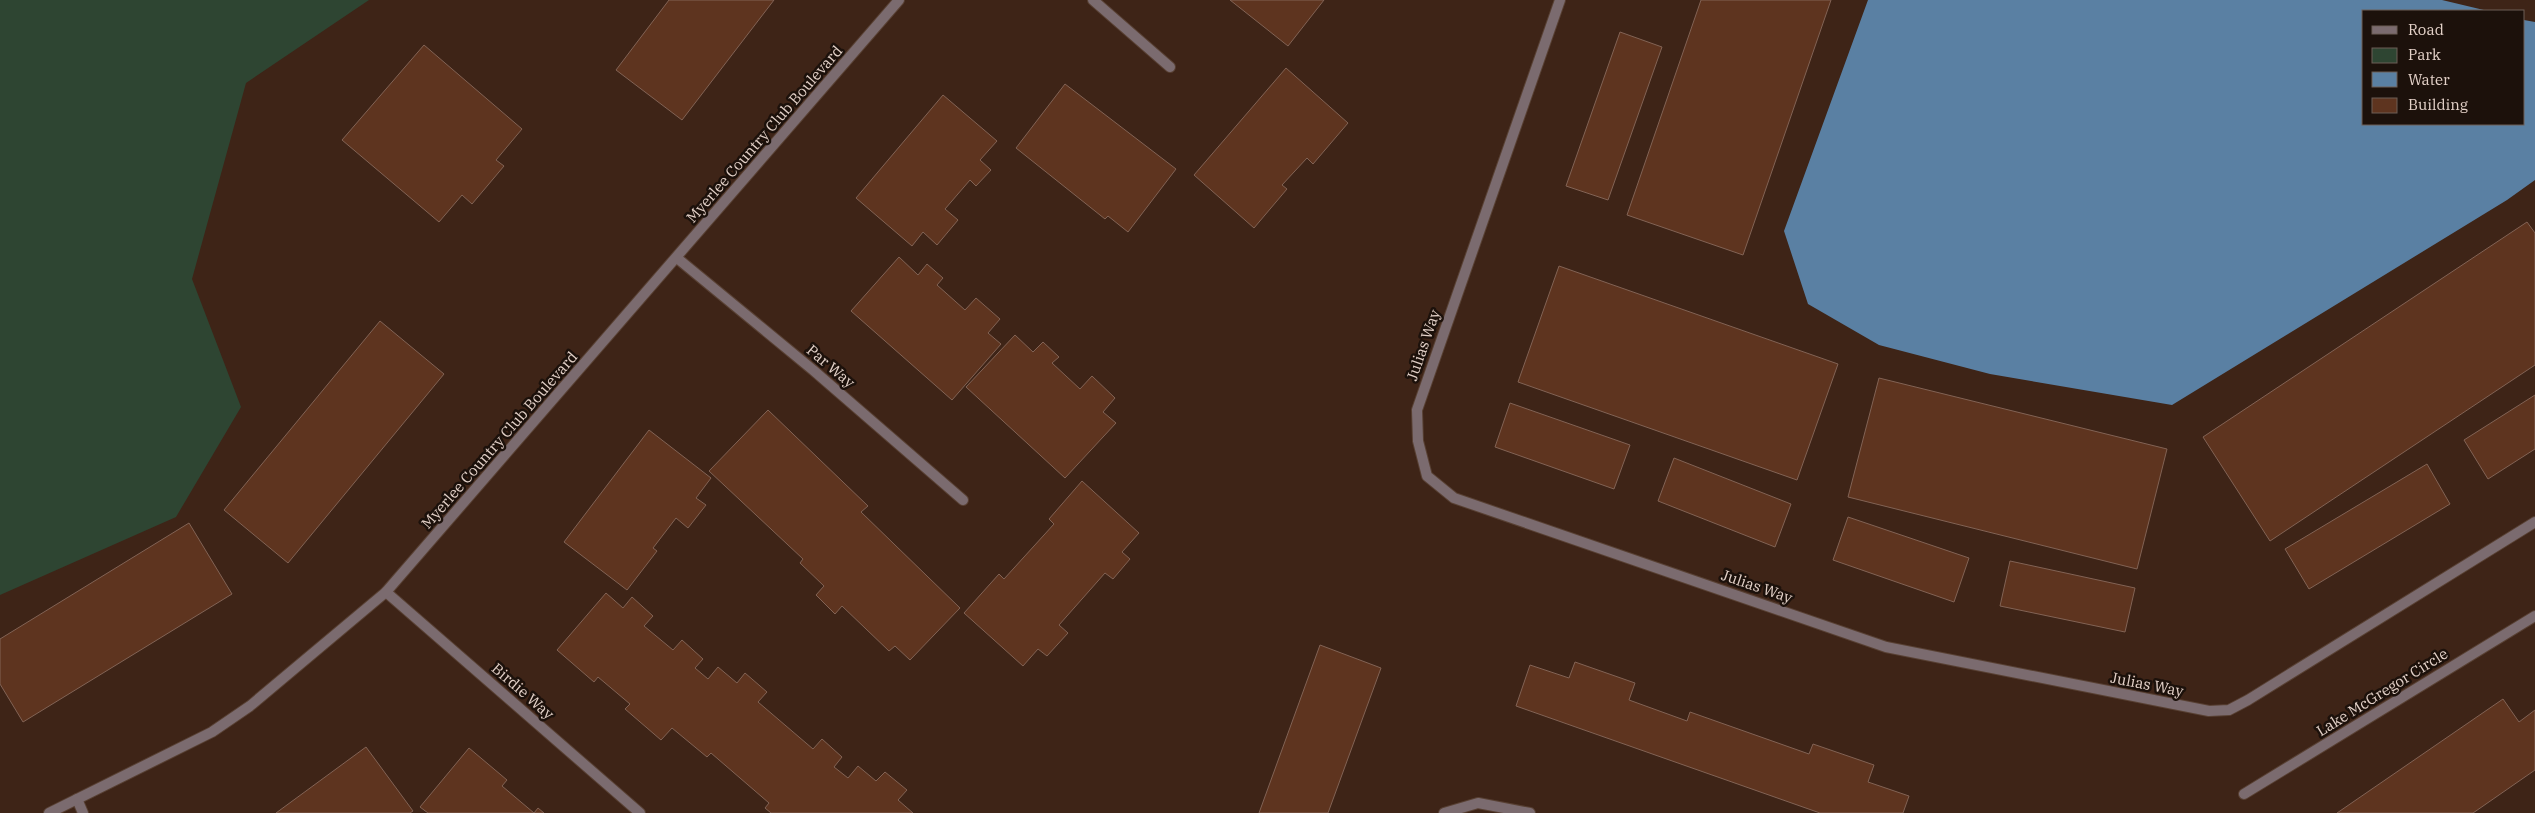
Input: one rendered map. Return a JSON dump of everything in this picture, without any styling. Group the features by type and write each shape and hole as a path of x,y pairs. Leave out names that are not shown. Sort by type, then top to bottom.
{"street":[{"name":"Myerlee Country Club Boulevard","path":"49,813 212,732 250,706 386,592 899,0"},
{"path":"1094,0 1170,67"},
{"name":"Julias Way","path":"1560,0 1417,410 1418,442 1427,476 1454,498 1886,647 2209,712 2230,710 2248,700 2535,522"},
{"name":"Par Way","path":"677,258 813,370 963,500"},
{"name":"Birdie Way","path":"386,592 640,813"},
{"name":"Lake McGregor Circle","path":"2244,794 2535,616"},
{"path":"77,799 83,813"},
{"path":"1444,813 1478,803 1530,813"}],"green space":[{"path":"0,0 369,0 246,83 192,279 241,407 176,517 0,595"}],"water":[{"path":"1868,0 2442,0 2484,10 2362,10 2362,125 2525,125 2525,20 2535,22 2535,180 2507,200 2172,405 1990,374 1879,345 1808,304 1784,231"}],"building":[{"path":"669,0 774,0 682,120 616,70"},
{"path":"1230,0 1324,0 1288,46"},
{"path":"1701,0 1831,0 1743,255 1627,215"},
{"path":"1620,32 1662,47 1608,200 1566,186"},
{"path":"424,45 522,129 496,160 504,166 472,204 462,195 439,222 342,140"},
{"path":"1286,68 1348,123 1313,164 1307,158 1282,185 1287,189 1254,228 1194,175"},
{"path":"1065,84 1176,169 1128,232 1108,216 1105,219 1016,148"},
{"path":"943,95 997,141 980,160 991,170 976,186 970,180 945,209 958,220 937,245 923,232 912,246 856,198"},
{"path":"2527,222 2535,233 2535,365 2270,541 2203,437"},
{"path":"899,257 918,275 927,264 943,278 937,285 965,310 976,298 1000,319 988,333 1001,344 952,400 851,311"},
{"path":"1559,266 1838,364 1797,480 1518,382"},
{"path":"380,321 444,374 288,563 224,510"},
{"path":"1015,335 1033,352 1043,342 1059,357 1052,363 1080,389 1092,376 1115,398 1103,412 1116,423 1065,478 966,387"},
{"path":"1879,378 2167,449 2137,569 1848,497"},
{"path":"2535,395 2535,449 2488,479 2464,440"},
{"path":"1510,403 1630,445 1614,489 1495,447"},
{"path":"768,410 868,506 861,512 960,608 910,660 895,646 889,651 842,606 835,614 816,595 824,586 800,563 803,559 709,471"},
{"path":"649,430 711,478 696,498 706,505 688,528 676,518 653,548 657,551 627,590 564,542"},
{"path":"1674,458 1791,504 1775,547 1658,501"},
{"path":"2427,464 2450,504 2309,589 2285,549"},
{"path":"1082,481 1139,533 1122,552 1130,559 1113,579 1105,573 1059,625 1068,633 1047,656 1038,649 1023,666 964,613 999,574 1004,579 1054,524 1049,519"},
{"path":"1848,517 1969,558 1954,602 1833,560"},
{"path":"189,523 232,594 23,722 0,684 0,639"},
{"path":"2010,561 2135,588 2125,632 2000,606"},
{"path":"606,593 623,608 632,597 653,616 644,626 673,650 682,640 703,659 695,668 708,679 718,667 737,683 745,673 767,692 758,702 813,749 822,739 842,757 834,767 848,778 858,766 876,781 885,772 907,790 898,800 913,813 771,813 765,808 769,803 711,753 707,757 672,728 661,740 625,709 630,704 598,677 594,682 557,650"},
{"path":"1320,645 1381,668 1328,813 1259,813"},
{"path":"1575,662 1635,683 1629,700 1687,721 1690,712 1809,754 1813,744 1874,765 1868,782 1909,796 1903,813 1820,813 1516,706 1530,665 1569,678"},
{"path":"2503,699 2519,722 2535,710 2535,770 2473,813 2337,813"},
{"path":"366,747 413,811 410,813 276,813"},
{"path":"469,748 507,780 502,786 534,813 428,813 420,807"},
{"path":"538,808 544,813 534,813"}]}
